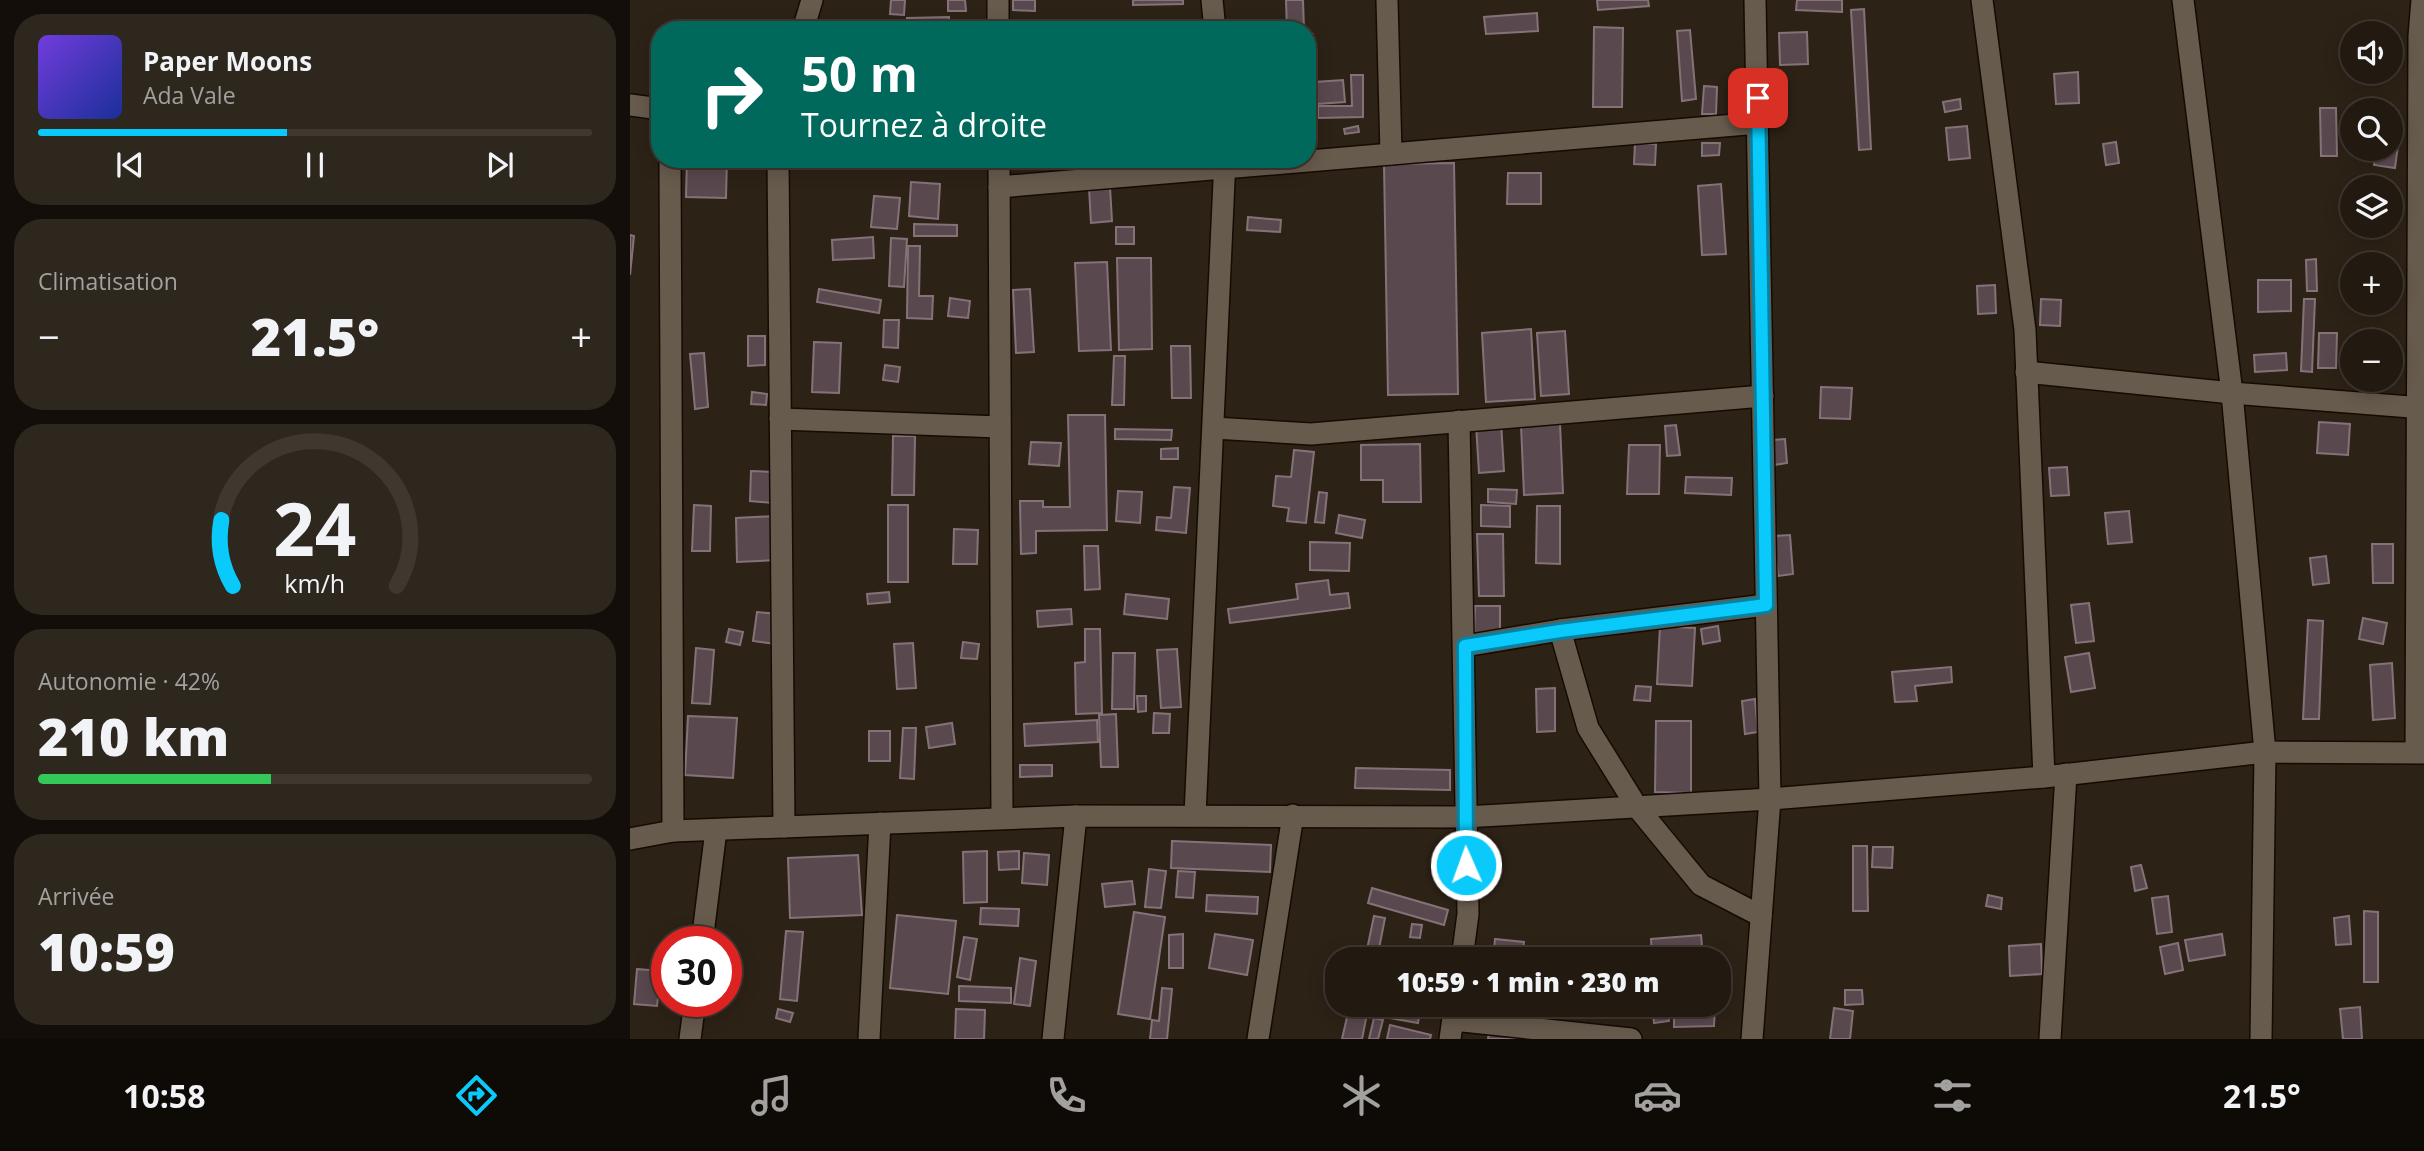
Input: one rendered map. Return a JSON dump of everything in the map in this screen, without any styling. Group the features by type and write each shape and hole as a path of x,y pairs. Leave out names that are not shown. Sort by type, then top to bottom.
{"street":[{"path":"806,21 812,0"},
{"path":"998,0 998,21"},
{"path":"1212,0 1214,21"},
{"path":"1387,0 1391,154"},
{"path":"1752,1039 1769,799 1755,0"},
{"path":"1982,0 2025,330 2044,776"},
{"path":"2183,0 2232,393 2265,752 2261,1039"},
{"path":"630,839 673,831 1076,816 1465,817 1769,799 2066,774 2265,752 2420,752 2419,36 2422,0"},
{"path":"630,105 651,108"},
{"path":"1316,159 1759,123"},
{"path":"670,168 673,831"},
{"path":"778,168 784,827"},
{"path":"999,168 1002,818"},
{"path":"999,187 1187,168"},
{"path":"1195,815 1226,168"},
{"path":"2026,372 2232,393 2421,408"},
{"path":"1214,428 1311,434 1763,396"},
{"path":"780,419 1000,427"},
{"path":"1459,422 1468,914 1464,947"},
{"path":"1465,646 1766,605"},
{"path":"1560,631 1588,727 1637,807 1701,886 1761,916"},
{"path":"2050,1039 2066,774"},
{"path":"1054,1039 1076,816"},
{"path":"1258,1039 1293,816"},
{"path":"869,1039 880,823"},
{"path":"704,926 716,830"},
{"path":"690,1039 693,1017"},
{"path":"1453,1021 1631,1039"}],"building":[{"path":"891,0 905,0 904,15 890,14"},
{"path":"948,0 965,0 966,11 948,11"},
{"path":"1013,0 1035,0 1035,11 1013,10"},
{"path":"1133,0 1183,0 1183,4 1133,5"},
{"path":"1286,0 1303,0 1304,21 1287,21"},
{"path":"1597,0 1648,0 1649,6 1598,10"},
{"path":"1797,0 1842,0 1842,12 1796,10"},
{"path":"1864,9 1871,149 1859,150 1851,10"},
{"path":"1537,13 1538,31 1486,34 1484,17"},
{"path":"949,17 949,21 907,21 907,18"},
{"path":"1594,27 1623,28 1622,107 1593,107"},
{"path":"1690,30 1696,99 1682,101 1677,31"},
{"path":"1807,32 1808,64 1780,65 1779,33"},
{"path":"2078,72 2079,103 2056,104 2054,74"},
{"path":"1351,75 1363,75 1363,117 1318,118 1318,106 1352,106"},
{"path":"1343,80 1345,102 1317,104 1316,82"},
{"path":"1704,86 1717,87 1716,114 1702,114"},
{"path":"1960,99 1961,109 1945,112 1943,102"},
{"path":"2320,108 2336,108 2337,156 2321,156"},
{"path":"1358,126 1359,132 1345,134 1344,129"},
{"path":"1967,126 1970,158 1949,160 1946,128"},
{"path":"2116,142 2119,163 2106,165 2103,144"},
{"path":"1635,143 1656,144 1655,165 1634,164"},
{"path":"1702,143 1720,143 1719,155 1702,156"},
{"path":"2374,161 2396,161 2395,168 2374,165"},
{"path":"1454,163 1458,394 1388,395 1384,164"},
{"path":"687,168 727,168 726,198 686,197"},
{"path":"1508,173 1541,173 1541,204 1507,204"},
{"path":"911,182 940,184 938,219 909,216"},
{"path":"1721,184 1726,254 1702,255 1698,186"},
{"path":"1110,187 1112,221 1091,223 1089,188"},
{"path":"874,196 900,198 897,229 871,227"},
{"path":"1248,217 1281,220 1280,232 1247,230"},
{"path":"914,224 957,225 957,236 914,236"},
{"path":"1116,227 1134,227 1134,244 1116,244"},
{"path":"630,235 634,236 630,275"},
{"path":"873,237 874,258 833,260 832,240"},
{"path":"891,238 907,239 904,287 889,286"},
{"path":"908,246 920,246 919,296 933,296 932,319 907,318"},
{"path":"1117,258 1151,258 1152,349 1119,350"},
{"path":"2316,259 2317,291 2307,291 2306,260"},
{"path":"1107,262 1111,350 1079,351 1075,263"},
{"path":"2258,280 2291,280 2291,311 2258,312"},
{"path":"1995,285 1996,313 1978,314 1977,286"},
{"path":"819,289 881,300 879,313 817,302"},
{"path":"1030,289 1034,352 1016,353 1013,290"},
{"path":"950,298 970,301 968,318 948,316"},
{"path":"2041,299 2061,300 2060,326 2040,325"},
{"path":"2304,299 2315,299 2312,372 2301,371"},
{"path":"884,320 899,320 898,348 883,347"},
{"path":"1531,329 1535,399 1486,402 1482,333"},
{"path":"1565,331 1569,394 1541,396 1537,333"},
{"path":"2319,333 2337,333 2336,368 2318,368"},
{"path":"748,336 765,336 765,365 748,366"},
{"path":"814,342 841,343 839,393 812,392"},
{"path":"1171,346 1190,346 1191,398 1172,398"},
{"path":"704,353 708,407 695,409 690,354"},
{"path":"2286,353 2287,370 2255,372 2254,355"},
{"path":"1114,356 1125,356 1124,405 1112,405"},
{"path":"885,365 900,367 898,382 883,380"},
{"path":"1821,387 1852,388 1850,419 1820,418"},
{"path":"752,392 767,394 766,405 751,404"},
{"path":"1068,415 1105,415 1107,530 1036,531 1036,553 1021,554 1020,501 1043,501 1043,507 1070,507"},
{"path":"1501,422 1504,471 1479,473 1476,424"},
{"path":"2319,422 2350,424 2348,455 2317,453"},
{"path":"1560,423 1563,493 1524,495 1521,425"},
{"path":"1676,425 1680,455 1667,456 1665,426"},
{"path":"1115,429 1172,430 1171,440 1115,439"},
{"path":"893,436 915,436 914,495 892,495"},
{"path":"1785,439 1787,463 1774,465 1773,440"},
{"path":"1031,442 1061,443 1059,466 1029,464"},
{"path":"1420,444 1421,502 1383,502 1383,480 1361,480 1361,445"},
{"path":"1629,445 1660,445 1659,494 1627,494"},
{"path":"1178,448 1178,459 1161,459 1161,449"},
{"path":"1294,450 1314,452 1306,523 1287,521 1289,508 1273,506 1276,476 1291,477"},
{"path":"2067,467 2069,495 2051,496 2049,468"},
{"path":"751,471 773,472 772,503 750,501"},
{"path":"1686,477 1732,478 1731,495 1685,493"},
{"path":"1174,487 1190,488 1186,533 1156,530 1157,517 1171,518"},
{"path":"1488,489 1517,490 1516,504 1488,502"},
{"path":"1118,491 1142,492 1140,523 1116,521"},
{"path":"1319,492 1327,493 1324,523 1315,522"},
{"path":"694,505 711,506 710,551 692,551"},
{"path":"888,505 908,505 908,582 888,582"},
{"path":"1481,505 1510,506 1510,527 1481,526"},
{"path":"1537,506 1560,506 1560,564 1536,563"},
{"path":"2129,511 2132,542 2108,544 2105,513"},
{"path":"1339,515 1365,520 1362,538 1336,533"},
{"path":"775,516 777,560 737,562 736,518"},
{"path":"954,529 978,530 977,564 953,564"},
{"path":"1477,534 1503,534 1504,596 1479,596"},
{"path":"1790,535 1793,574 1778,576 1774,536"},
{"path":"1310,542 1350,543 1349,571 1310,570"},
{"path":"2372,544 2393,544 2393,583 2373,583"},
{"path":"1084,546 1098,546 1100,589 1085,590"},
{"path":"2326,556 2329,583 2313,585 2310,558"},
{"path":"1328,580 1330,595 1348,593 1350,608 1230,623 1228,609 1298,599 1296,584"},
{"path":"889,592 890,602 868,604 867,594"},
{"path":"1126,594 1169,599 1167,619 1124,614"},
{"path":"2089,603 2094,641 2076,643 2071,605"},
{"path":"1475,606 1500,606 1500,634 1474,634"},
{"path":"1071,609 1072,624 1038,627 1037,611"},
{"path":"757,612 779,614 776,644 753,641"},
{"path":"2363,618 2387,623 2383,644 2359,639"},
{"path":"2308,620 2323,621 2319,719 2303,719"},
{"path":"1660,626 1695,628 1692,686 1657,684"},
{"path":"1718,626 1720,641 1703,644 1701,629"},
{"path":"729,629 743,632 740,645 726,642"},
{"path":"1085,629 1100,629 1102,713 1076,714 1075,663 1085,662"},
{"path":"963,642 979,644 977,659 961,658"},
{"path":"913,643 916,688 897,689 894,644"},
{"path":"696,648 714,650 710,704 692,703"},
{"path":"1177,649 1181,707 1161,708 1157,650"},
{"path":"1113,653 1135,653 1134,709 1112,709"},
{"path":"2089,653 2095,688 2071,692 2065,657"},
{"path":"2392,663 2395,718 2373,720 2370,665"},
{"path":"1951,667 1952,682 1915,686 1917,701 1895,702 1892,672"},
{"path":"1636,686 1651,687 1650,701 1634,700"},
{"path":"1555,688 1555,731 1537,732 1536,689"},
{"path":"1137,696 1146,696 1146,711 1138,712"},
{"path":"1755,699 1758,732 1745,734 1742,701"},
{"path":"1154,713 1170,714 1169,733 1153,733"},
{"path":"1116,714 1118,767 1101,767 1099,715"},
{"path":"688,716 737,718 733,778 685,775"},
{"path":"1097,720 1098,742 1025,746 1024,724"},
{"path":"1656,721 1691,721 1691,793 1655,792"},
{"path":"952,723 955,744 929,748 926,727"},
{"path":"903,728 916,728 914,779 900,778"},
{"path":"869,731 890,731 890,761 869,761"},
{"path":"1020,765 1052,765 1052,776 1020,777"},
{"path":"1356,768 1450,770 1450,790 1355,788"},
{"path":"1172,841 1271,845 1270,872 1171,868"},
{"path":"1853,846 1867,846 1868,911 1853,911"},
{"path":"1873,847 1893,847 1892,868 1872,867"},
{"path":"987,851 987,902 964,903 963,852"},
{"path":"1019,851 1019,869 999,870 998,852"},
{"path":"1024,853 1049,855 1047,885 1022,883"},
{"path":"858,855 862,915 790,918 788,858"},
{"path":"2141,865 2147,888 2135,891 2131,867"},
{"path":"1149,869 1166,871 1161,908 1145,907"},
{"path":"1178,871 1195,872 1193,898 1176,897"},
{"path":"1132,881 1135,904 1105,907 1102,884"},
{"path":"1372,888 1448,910 1444,925 1368,903"},
{"path":"1207,895 1258,897 1257,914 1206,911"},
{"path":"1988,895 2002,898 2001,909 1986,906"},
{"path":"2168,896 2172,932 2157,934 2152,898"},
{"path":"981,908 1019,909 1018,926 980,924"},
{"path":"2364,911 2378,912 2378,982 2364,982"},
{"path":"1134,912 1165,917 1150,1019 1118,1014"},
{"path":"897,915 956,921 948,994 890,988"},
{"path":"1374,916 1385,918 1379,947 1368,947"},
{"path":"2349,916 2351,944 2336,945 2334,918"},
{"path":"1412,924 1422,925 1420,938 1410,937"},
{"path":"786,931 803,932 797,1001 780,999"},
{"path":"1183,934 1183,968 1169,968 1169,935"},
{"path":"1215,934 1253,940 1247,975 1209,968"},
{"path":"2222,934 2225,955 2189,961 2185,940"},
{"path":"1701,935 1702,947 1651,947 1651,939"},
{"path":"964,937 977,939 970,980 957,977"},
{"path":"1495,939 1524,942 1523,947 1494,947"},
{"path":"2178,943 2183,970 2165,974 2160,947"},
{"path":"2041,944 2042,974 2010,976 2009,946"},
{"path":"1020,958 1036,961 1030,1006 1014,1004"},
{"path":"637,969 651,970 651,1005 634,1004"},
{"path":"959,986 1011,988 1011,1003 959,1001"},
{"path":"1162,988 1172,989 1167,1039 1150,1039 1152,1020 1159,1021"},
{"path":"1845,990 1862,990 1863,1004 1845,1005"},
{"path":"2360,1007 2362,1039 2343,1039 2340,1009"},
{"path":"1834,1008 1853,1011 1850,1039 1830,1039"},
{"path":"778,1009 793,1013 790,1022 776,1018"},
{"path":"956,1009 985,1010 984,1039 955,1039"},
{"path":"1347,1017 1366,1017 1362,1039 1342,1039"},
{"path":"1389,1017 1419,1017 1418,1023"},
{"path":"1653,1017 1669,1017 1669,1021 1654,1023"},
{"path":"1674,1017 1714,1017 1714,1026 1674,1027"},
{"path":"1374,1018 1383,1020 1378,1039 1369,1039"},
{"path":"1390,1025 1431,1035 1430,1039 1387,1039"},
{"path":"1489,1031 1517,1033 1516,1039 1488,1039"}],"route":[{"path":"1466,865 1465,646 1766,605 1758,98"}]}
